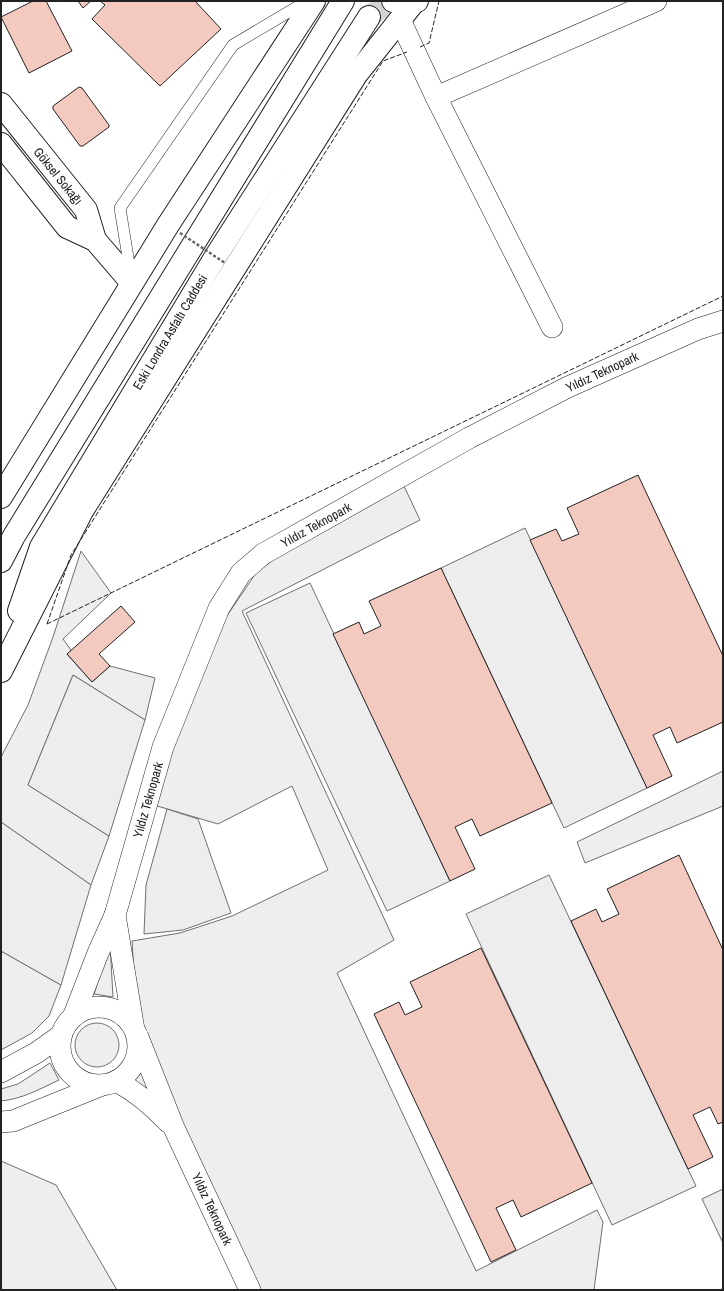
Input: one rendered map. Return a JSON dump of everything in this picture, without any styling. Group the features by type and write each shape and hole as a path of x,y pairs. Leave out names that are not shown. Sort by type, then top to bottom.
{"main road":[{"path":"1,497 168,225 314,1"},
{"name":"Eski Londra Asfaltı Caddesi","path":"1,562 14,536 343,1"},
{"path":"1,671 82,511 397,11 416,2"},
{"name":"Eski Londra Asfaltı Caddesi","path":"1,661 41,547 216,256 370,17"},
{"name":"Göksel Sokağı","path":"1,104 86,210 95,240"},
{"name":"Göksel Sokağı","path":"1,144 67,227 95,240"},
{"path":"95,240 132,283"}],"street":[{"path":"436,97 656,1"},
{"path":"397,11 436,97 552,327"},
{"name":"Yıldız Teknopark","path":"74,1015 115,915 163,747 219,608 241,573 263,554 469,438 631,358 698,329 723,321"},
{"name":"Yıldız Teknopark","path":"115,915 135,1030 174,1128 250,1290"},
{"path":"1,1122 13,1121 109,1083 127,1074 135,1063 139,1050 135,1030 124,1014 112,1008 99,1006 86,1008 74,1015 65,1025 60,1036 59,1049 62,1061 78,1080 90,1084 109,1083"},
{"path":"1,1072 36,1053 60,1036"},
{"name":"Yıldız Teknopark","path":"109,1083 132,1090 154,1107 174,1128"}],"lane":[{"path":"132,283 120,208 233,45 307,1"}],"path":[{"path":"180,233 226,263"}],"shaded area":[{"path":"403,484 420,520 242,611 394,940 337,973 476,1271 597,1210 603,1222 594,1290 259,1290 157,1070 137,1018 132,941 180,933 232,916 328,870 292,786 218,824 154,805 187,702 218,629 256,573 292,546"},
{"path":"525,528 647,788 564,828 441,568"},
{"path":"81,551 111,593 63,639 71,650 67,654 92,682 110,666 155,678 145,720 73,675 28,785 109,836 91,885 1,822 1,757 28,705 53,637"},
{"path":"310,583 450,881 387,911 246,613"},
{"path":"73,675 145,720 109,836 28,785"},
{"path":"723,771 723,806 585,863 577,842"},
{"path":"167,809 198,819 231,913 183,930 144,934 146,885"},
{"path":"1,822 91,885 61,985 1,951"},
{"path":"549,875 696,1186 612,1225 466,914"},
{"path":"110,944 113,997 94,994"},
{"path":"1,951 61,985 49,1016 32,1033 1,1050 2,971"},
{"path":"93,1023 101,1023 106,1024 113,1029 118,1036 118,1054 113,1061 106,1066 93,1067 85,1064 78,1057 75,1049 75,1041 78,1033 85,1026"},
{"path":"50,1063 59,1080 24,1096 1,1101 1,1089 18,1084"},
{"path":"141,1069 159,1101 129,1080 138,1074"},
{"path":"1,1161 56,1185 117,1290 1,1290"},
{"path":"723,1189 723,1243 702,1199"}],"building":[{"path":"33,1 46,1 72,51 29,73 1,17"},
{"path":"78,1 91,1 83,8"},
{"path":"100,1 195,1 221,29 160,86 92,19 105,5"},
{"path":"79,87 82,88 109,125 109,127 83,146 80,146 53,109 53,106"},
{"path":"638,475 723,656 723,722 677,743 670,727 653,735 672,776 647,788 530,540 556,529 562,541 579,534 567,508"},
{"path":"441,568 552,803 480,836 472,819 455,827 475,869 450,881 333,634 359,622 364,634 381,626 369,601"},
{"path":"121,606 135,622 99,654 110,666 92,682 67,654"},
{"path":"679,855 723,950 723,1122 718,1124 710,1107 693,1115 713,1157 688,1169 571,921 596,909 602,922 619,914 607,889"},
{"path":"481,948 592,1183 521,1217 513,1200 496,1208 516,1250 491,1262 374,1014 399,1002 405,1015 422,1007 410,982"}],"tunnel":[{"path":"369,17 389,1"}],"fence":[{"path":"420,47 429,43 439,1"},
{"path":"47,624 71,555 383,61 407,52"},
{"path":"47,624 723,296"}]}
